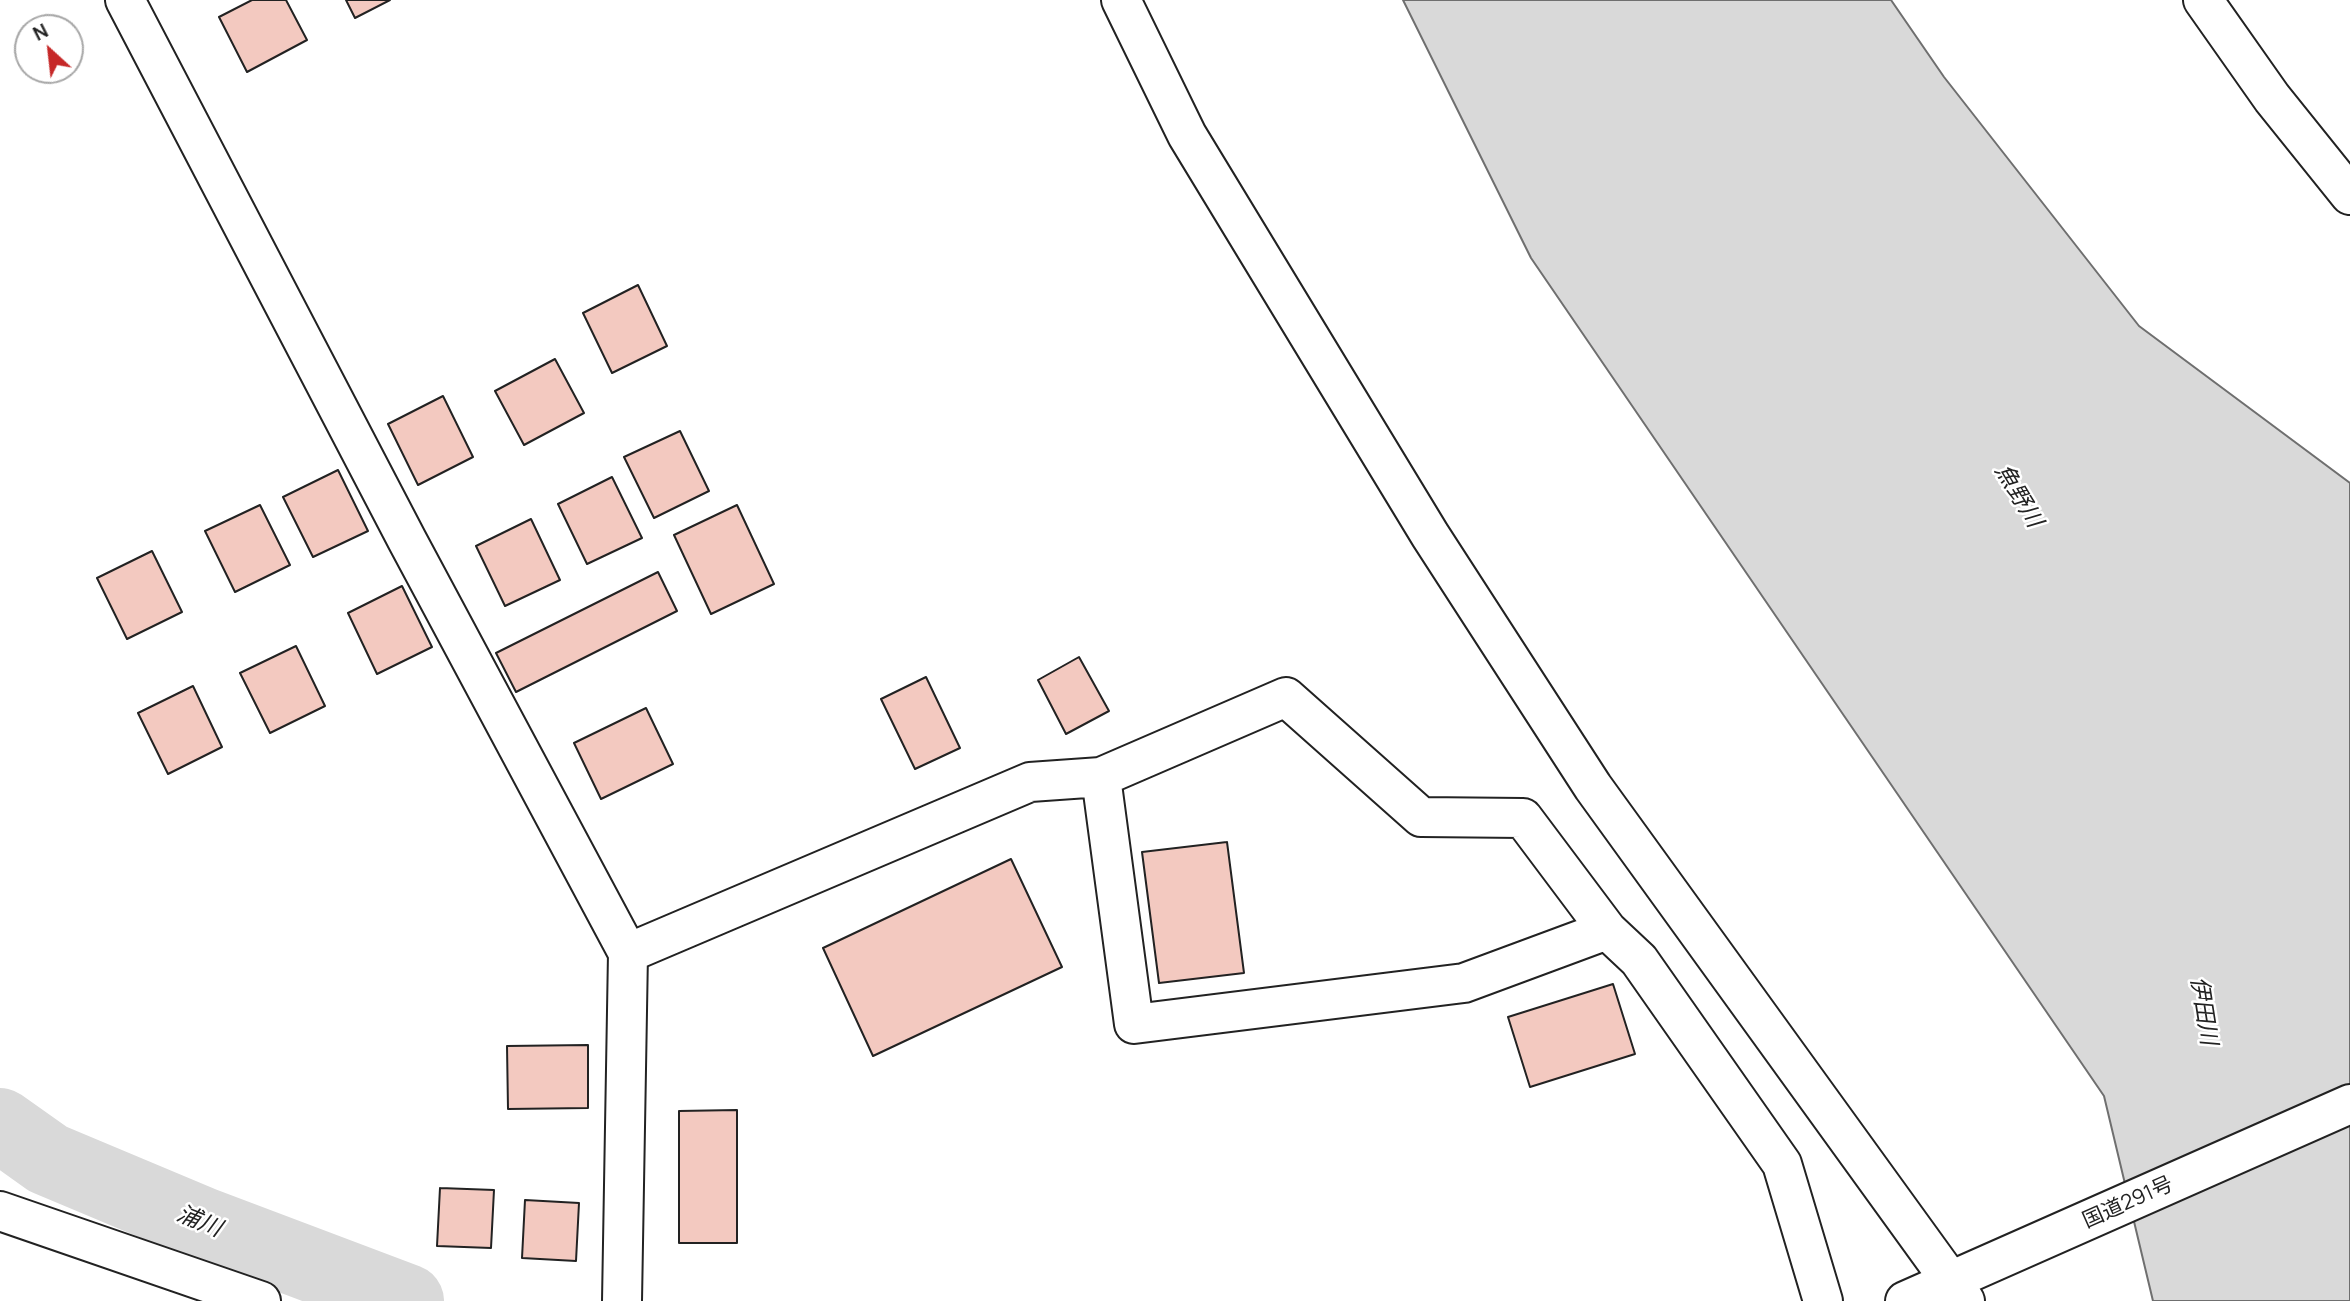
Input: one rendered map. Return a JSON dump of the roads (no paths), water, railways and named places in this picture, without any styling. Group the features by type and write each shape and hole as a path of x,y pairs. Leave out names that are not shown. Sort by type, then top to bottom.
{"main road":[{"path":"125,0 407,540 628,953 622,1301"},
{"path":"1121,0 1187,135 1430,534 1586,776 1959,1290"},
{"path":"2203,0 2272,98 2350,195"},
{"path":"628,953 1030,782 1101,777 1286,697 1421,817 1523,818 1607,930 1639,960 1782,1164 1823,1301"},
{"path":"1101,777 1134,1024 1464,983 1607,930"},
{"name":"国道291号","path":"1905,1301 1959,1290 1993,1262 2350,1104"},
{"path":"0,1211 221,1294 261,1301"}],"water":[{"path":"1403,0 1891,0 1944,77 2139,326 2350,483 2350,1301 2153,1301 2104,1096 1531,258"}],"waterway":[{"name":"浦川","path":"0,1125 48,1159 203,1224 407,1301"}],"water label":[{"name":"魚野川","path":"2018,496"},
{"name":"伊田川","path":"2203,1011"}]}
